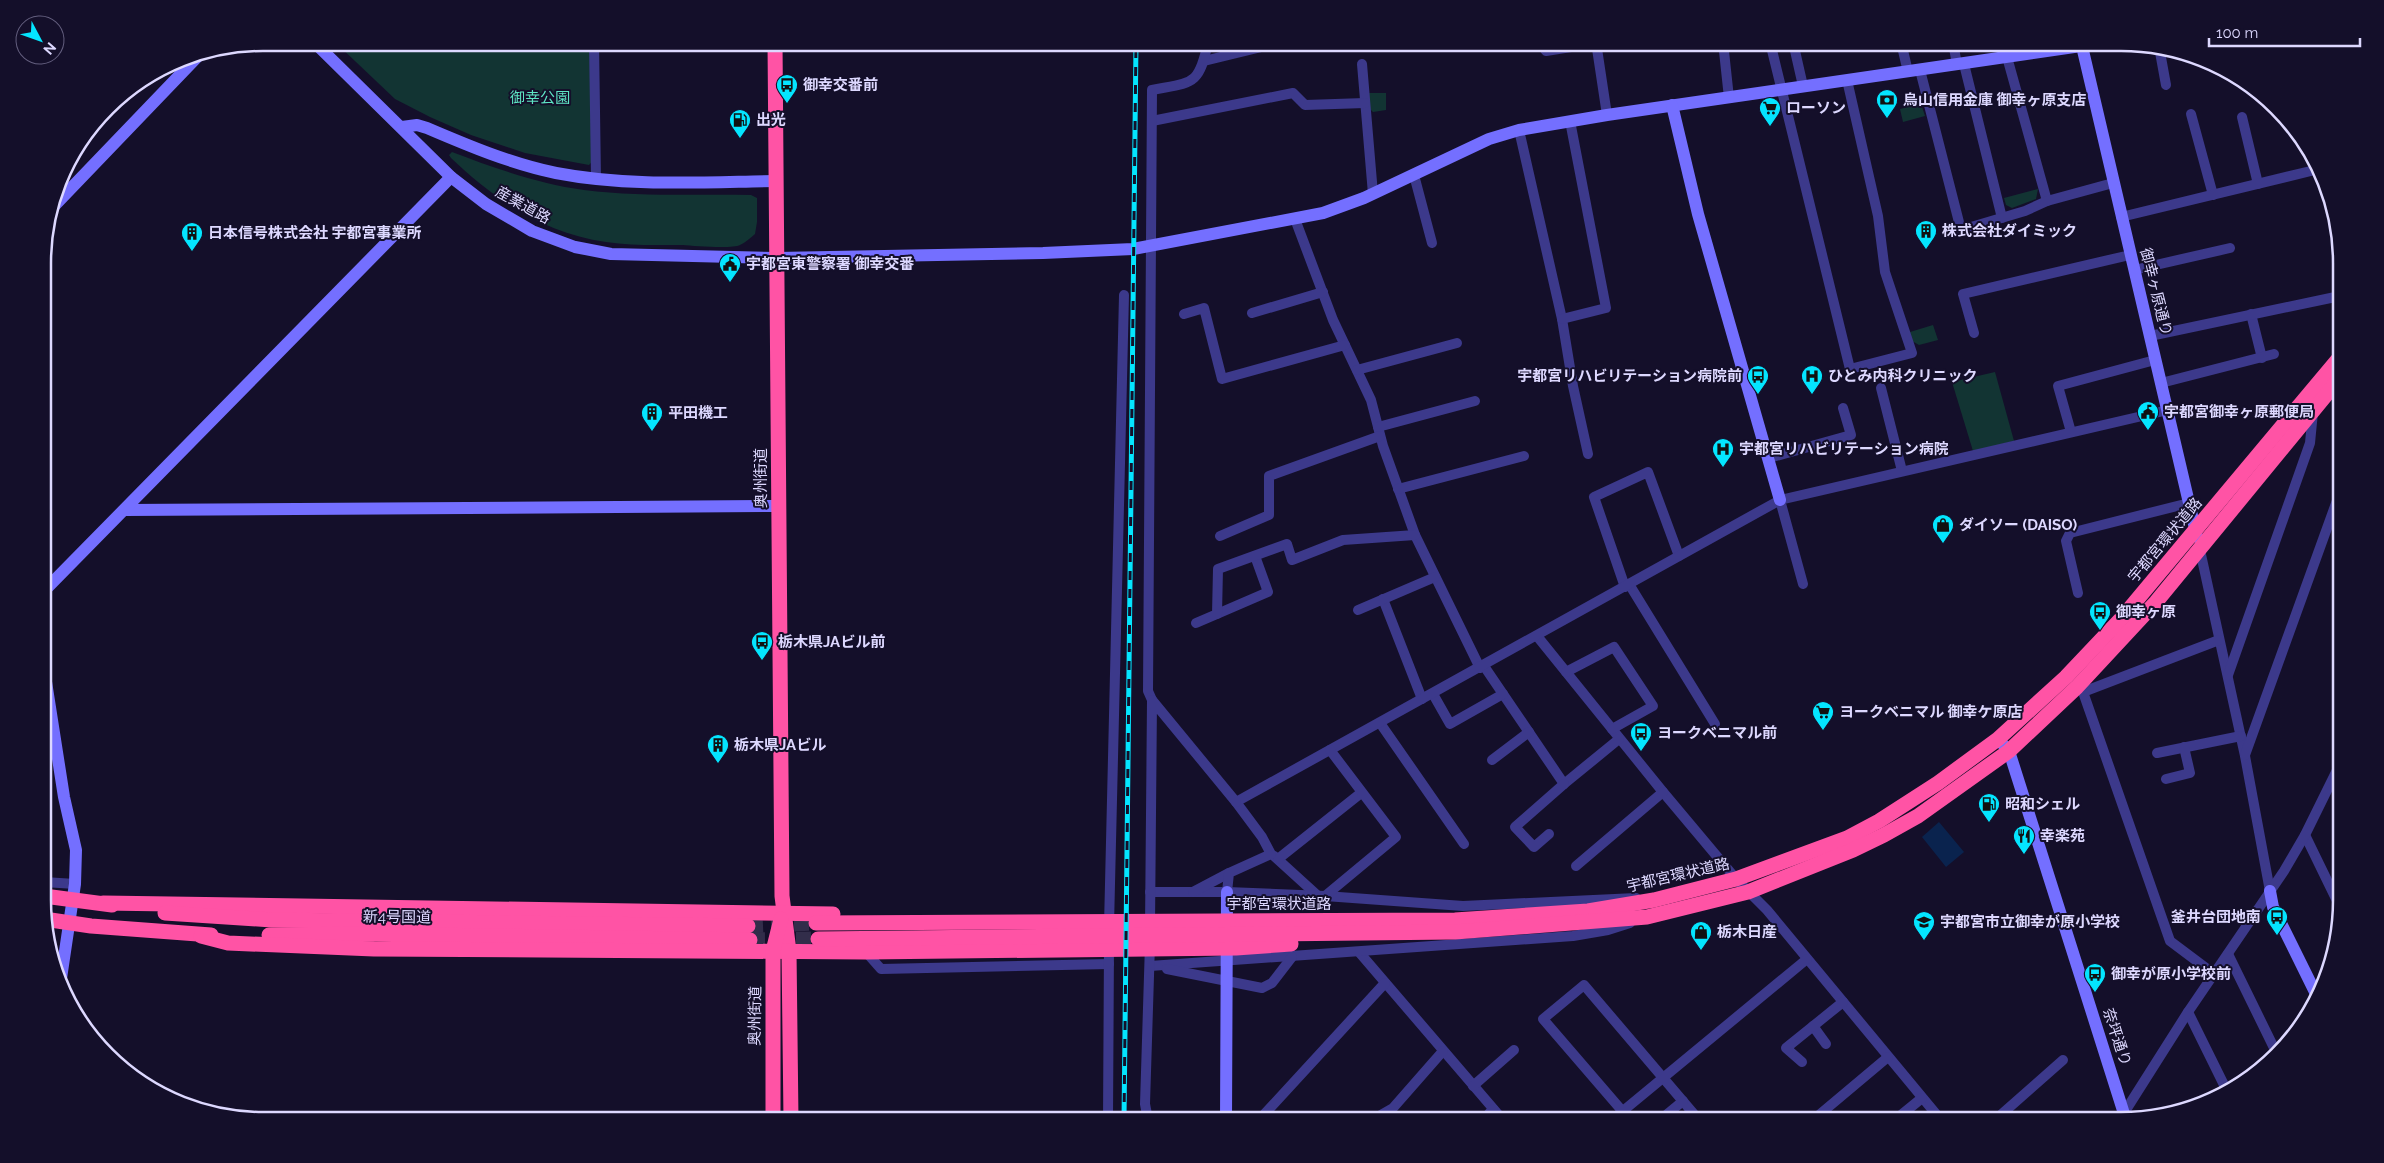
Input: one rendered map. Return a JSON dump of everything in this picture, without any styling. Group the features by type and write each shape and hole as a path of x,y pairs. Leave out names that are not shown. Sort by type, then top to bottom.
{"highway":[{"name":"奥州街道","path":"775,51 783,912 789,951 791,1112"},
{"name":"宇都宮環状道路","path":"816,923 1454,920 1588,911 1654,900 1736,879 1847,838 1879,821 1938,783 1998,740 2092,651 2333,365"},
{"name":"宇都宮環状道路","path":"818,939 1455,932 1647,917 1748,892 1853,850 1918,816 2009,751 2080,690 2200,550 2333,387"},
{"name":"新4号国道","path":"51,897 173,914 272,920 749,933 201,936 53,921"},
{"path":"103,903 783,912 879,915 1366,912 1454,920"},
{"name":"奥州街道","path":"773,1112 773,951 783,912"},
{"path":"201,936 228,943 374,949 866,952 1236,948 1365,934"}],"street":[{"name":"産業道路","path":"323,51 402,126 451,177 486,204 520,226 555,241 593,252 657,257 777,258 1126,250 1324,213 1372,194 1489,139 1519,130 1607,114 2007,58 2044,51"},
{"path":"594,51 596,179"},
{"path":"1206,51 1199,75 1188,83 1152,90 1153,245 1148,691 1152,700 1236,802 1274,856 1321,896"},
{"path":"1204,61 1245,51"},
{"path":"1597,51 1607,114"},
{"path":"1724,51 1729,98"},
{"path":"1772,51 1850,369 1912,353 1885,272 1878,216 1847,80"},
{"path":"1795,51 1803,86"},
{"path":"1906,51 1914,71 1961,230 2025,212 2047,201 2113,183"},
{"path":"1956,51 2002,218"},
{"name":"御幸ヶ原通り","path":"2083,51 2200,550"},
{"path":"2160,55 2166,86"},
{"path":"2007,58 2047,201"},
{"path":"1362,64 1372,194"},
{"path":"62,198 190,65"},
{"path":"1152,121 1293,93 1306,105 1364,103"},
{"path":"1672,105 1698,214 1769,458 1803,584"},
{"path":"2191,114 2212,195"},
{"path":"2242,118 2258,184"},
{"path":"1562,318 1606,308 1570,121"},
{"path":"402,126 428,128 515,162 558,173 596,179 658,182 776,181"},
{"path":"1519,130 1562,318 1573,386 1588,454"},
{"path":"2121,217 2312,171"},
{"path":"1414,175 1432,243"},
{"path":"51,584 451,177"},
{"path":"1295,219 1322,292 1371,400 1379,432 1415,536 1482,667 1503,694 1564,784"},
{"path":"2134,270 2230,248"},
{"path":"1974,333 1963,294 2130,254"},
{"path":"1252,313 1322,292"},
{"path":"1108,1112 1110,898 1124,294"},
{"path":"2150,336 2333,297"},
{"path":"1184,314 1204,308 1222,378 1345,345"},
{"path":"2251,314 2262,358"},
{"path":"1357,370 1457,343"},
{"path":"2161,383 2274,354"},
{"path":"2071,432 2058,386 2155,360"},
{"path":"1881,388 1902,471"},
{"path":"1220,536 1269,516 1269,476 1379,432 1475,402"},
{"path":"1769,458 1851,436 1843,408"},
{"path":"1236,802 1780,500 2168,410"},
{"path":"2228,676 2310,443 2313,411"},
{"path":"1398,489 1524,456"},
{"path":"1679,556 1648,472 1594,497 1627,585 1715,724"},
{"path":"2078,593 2066,541 2070,533 2189,503"},
{"path":"124,510 779,506"},
{"path":"2245,756 2333,511"},
{"path":"1217,614 1218,569 1287,544 1292,560 1343,540 1415,536"},
{"path":"2200,550 2241,736 2273,907 2313,988"},
{"path":"1196,623 1268,592 1255,556"},
{"path":"1358,610 1435,576"},
{"path":"1383,599 1422,699"},
{"path":"1537,636 1663,792 1736,879 1767,910 1934,1112"},
{"path":"2214,974 2170,941 2080,690 2219,640"},
{"path":"1566,672 1614,647 1653,706 1612,729"},
{"path":"1432,694 1450,724 1503,694"},
{"path":"1146,1112 1145,1104 1150,962 1152,700"},
{"path":"51,714 64,797 76,850 76,884 63,967"},
{"path":"1380,723 1464,844"},
{"path":"1492,760 1529,732"},
{"path":"2157,752 2241,736"},
{"path":"1549,834 1534,847 1515,827 1619,739"},
{"name":"奈坪通り","path":"1998,740 2009,751 2121,1112"},
{"path":"2166,779 2190,773 2184,747"},
{"path":"1321,896 1396,837 1330,750"},
{"path":"2127,1112 2188,1012 2306,835 2333,780"},
{"path":"1192,892 1229,873 1274,856 1361,792"},
{"path":"1576,866 1663,792"},
{"path":"2306,835 2333,892"},
{"path":"1226,1112 1227,898 1229,873"},
{"path":"51,882 76,884"},
{"path":"1150,896 1192,892 1227,898 1321,896 1463,906 1615,898 1654,900"},
{"path":"1150,962 1292,957 1573,936 1608,930 1647,917"},
{"path":"866,952 882,969 1109,964"},
{"path":"1359,952 1496,1112"},
{"path":"2228,954 2274,1047"},
{"path":"1150,962 1256,988 1268,987 1292,957"},
{"path":"1692,1112 1663,1078 1584,985 1543,1019 1623,1111 1663,1078 1808,959"},
{"path":"1265,1112 1385,983"},
{"path":"1802,1062 1786,1048 1842,1002"},
{"path":"2188,1012 2224,1085"},
{"path":"1813,1026 1826,1044"},
{"path":"1473,1086 1514,1050"},
{"path":"1386,1112 1393,1108 1443,1051"},
{"path":"1823,1112 1888,1057"},
{"path":"2004,1112 2063,1060"},
{"path":"1905,1112 1922,1098"},
{"path":"1670,1112 1683,1101"},
{"path":"1490,1112 1493,1109"}],"green space":[{"name":"御幸公園","path":"344,51 595,51 598,155 589,165 525,153 471,135 395,99"},
{"path":"1368,93 1386,93 1386,110 1373,112 1369,108"},
{"path":"1921,104 1925,116 1903,122 1900,109"},
{"path":"452,152 534,180 584,190 647,194 751,195 757,198 755,234 740,245 722,247 625,244 583,238 541,223 503,201 451,158 449,155"},
{"path":"2038,189 2036,199 2012,208 2006,205 2004,198"},
{"path":"1933,325 1938,340 1919,345 1912,341 1910,332"},
{"path":"1995,372 2014,441 1973,451 1952,382"}],"water":[{"path":"1939,822 1964,852 1946,867 1922,837"}],"tunnel":[{"path":"748,926 816,923"},
{"path":"750,940 818,939"}],"railway":[{"path":"1124,1112 1136,51"}],"place":[{"name":"御幸交番前","path":"787,104"},
{"name":"烏山信用金庫 御幸ヶ原支店","path":"1887,119"},
{"name":"ローソン","path":"1770,127"},
{"name":"出光","path":"740,139"},
{"name":"株式会社ダイミック","path":"1926,250"},
{"name":"日本信号株式会社 宇都宮事業所","path":"192,252"},
{"name":"宇都宮東警察署 御幸交番","path":"730,283"},
{"name":"宇都宮リハビリテーション病院前","path":"1758,395"},
{"name":"ひとみ内科クリニック","path":"1812,395"},
{"name":"宇都宮御幸ヶ原郵便局","path":"2148,431"},
{"name":"平田機工","path":"652,432"},
{"name":"宇都宮リハビリテーション病院","path":"1723,468"},
{"name":"ダイソー (DAISO)","path":"1943,544"},
{"name":"御幸ヶ原","path":"2100,631"},
{"name":"栃木県JAビル前","path":"762,661"},
{"name":"ヨークベニマル 御幸ケ原店","path":"1823,731"},
{"name":"ヨークベニマル前","path":"1641,752"},
{"name":"栃木県JAビル","path":"718,764"},
{"name":"昭和シェル","path":"1989,823"},
{"name":"幸楽苑","path":"2024,855"},
{"name":"釜井台団地南","path":"2277,936"},
{"name":"宇都宮市立御幸が原小学校","path":"1924,941"},
{"name":"栃木日産","path":"1701,951"},
{"name":"御幸が原小学校前","path":"2095,993"}]}
